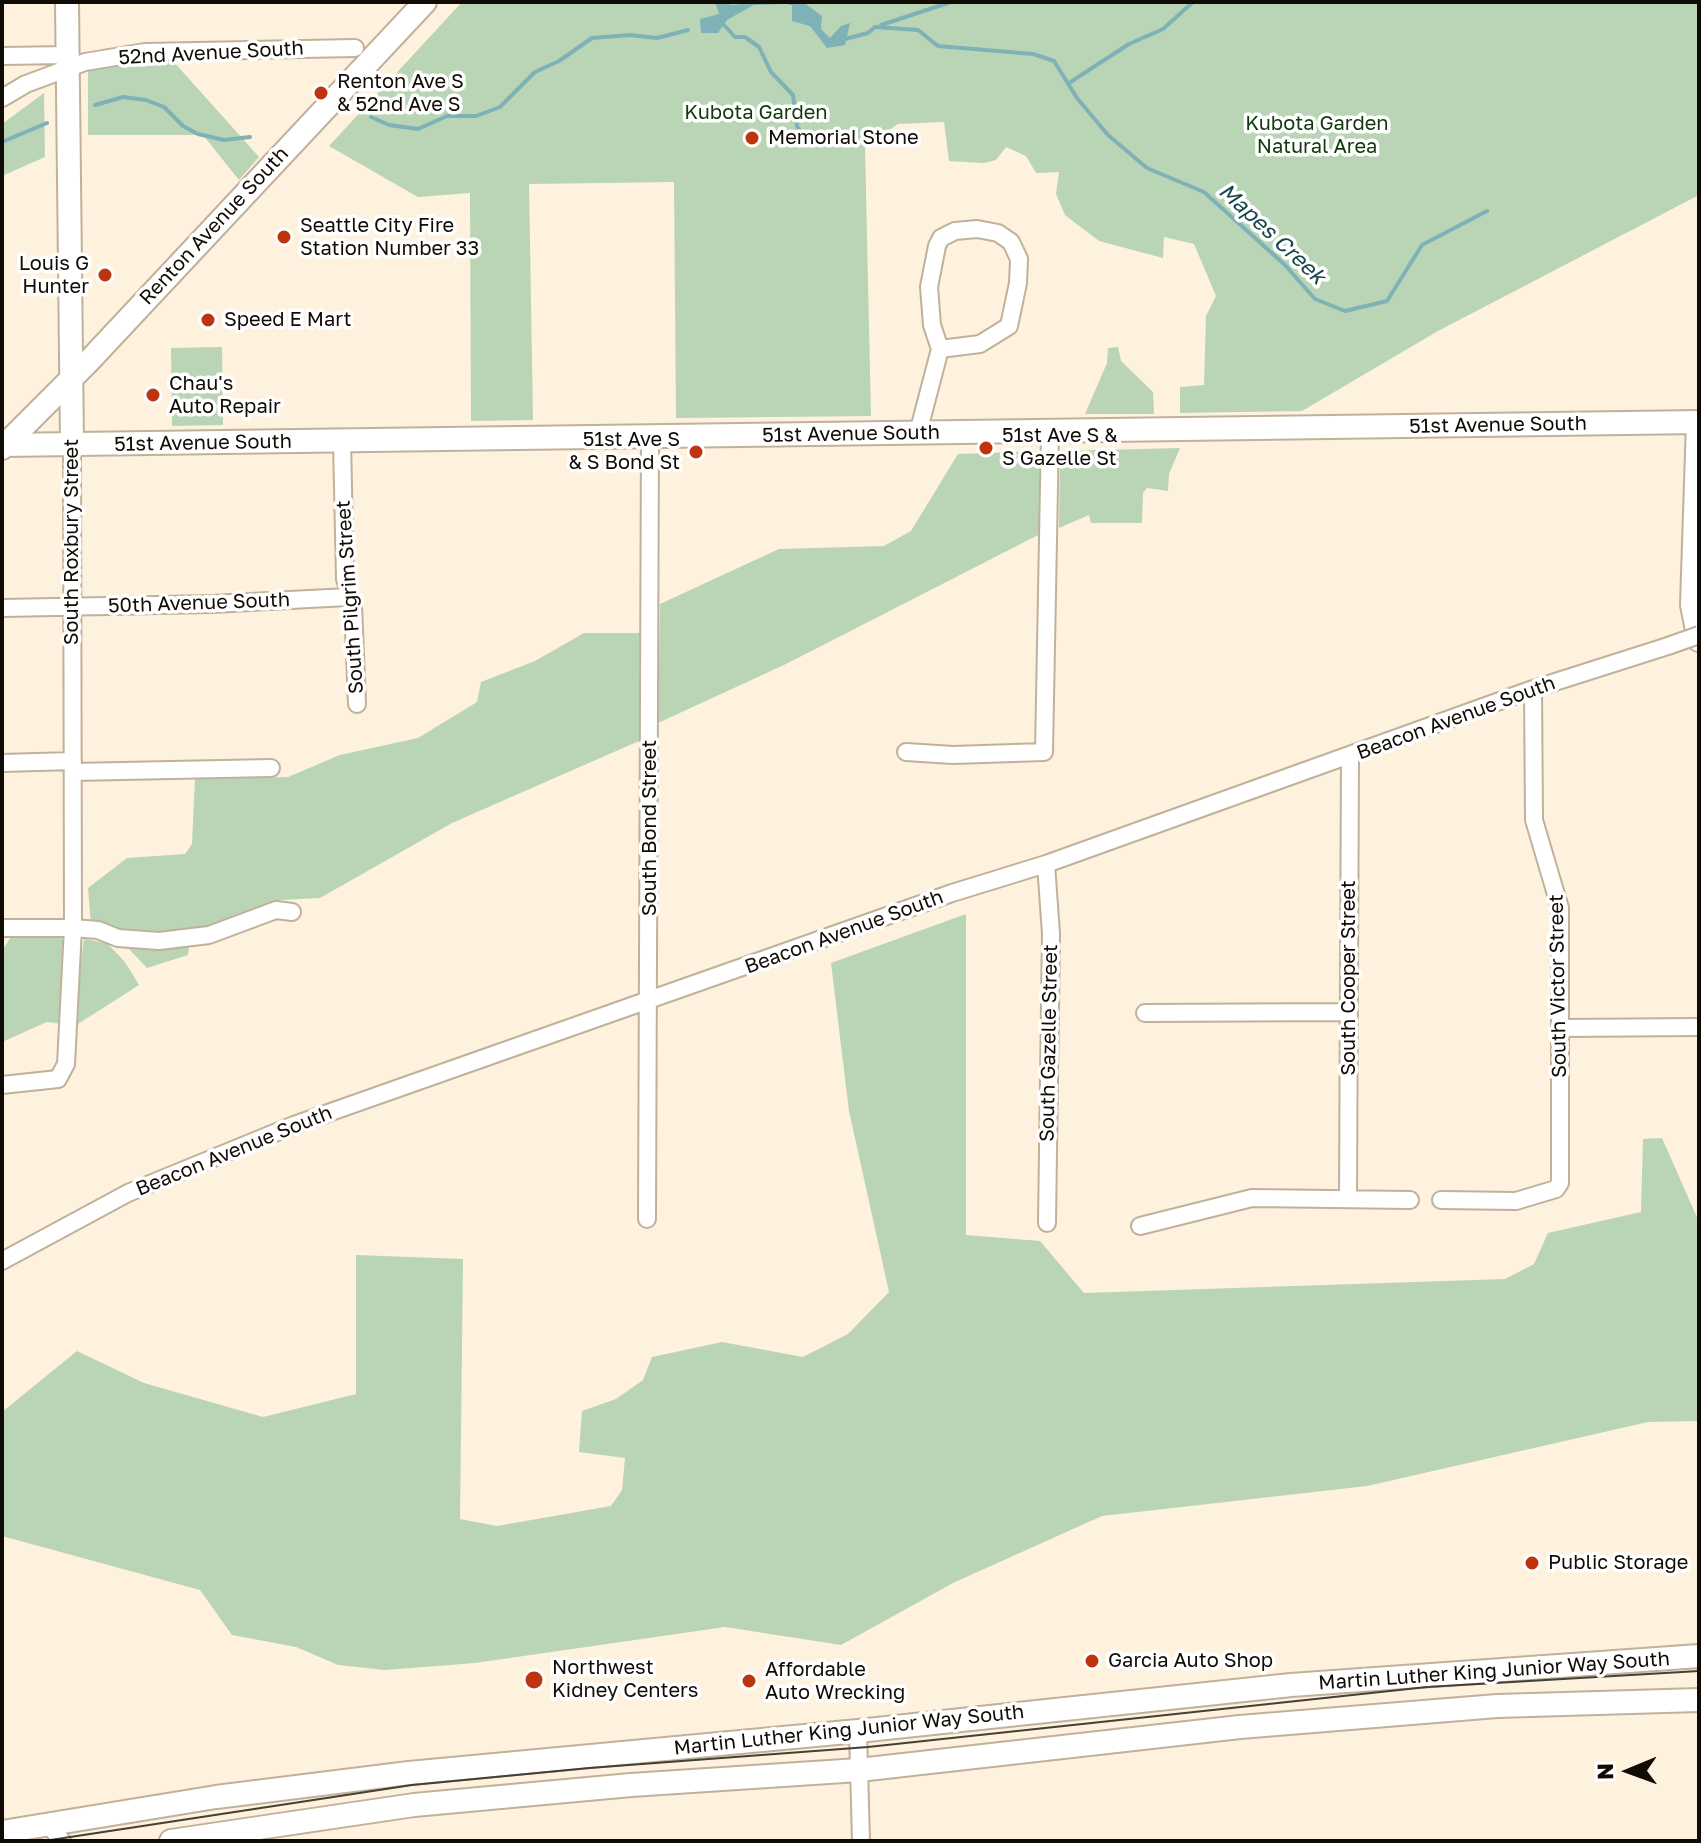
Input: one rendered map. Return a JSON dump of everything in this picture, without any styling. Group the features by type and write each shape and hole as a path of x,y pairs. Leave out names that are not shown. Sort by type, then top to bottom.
{"main road":[{"name":"South Roxbury Street","path":"67,2 72,444"},
{"name":"Renton Avenue South","path":"3,446 71,379 425,2"},
{"path":"71,323 89,337 109,339"},
{"path":"1698,422 1692,605 1699,638"},
{"name":"51st Avenue South","path":"3,446 1698,422"},
{"name":"Martin Luther King Junior Way South","path":"7,1835 55,1832 344,1780 858,1731 1291,1685 1699,1656"},
{"name":"Martin Luther King Junior Way South","path":"171,1841 414,1805 631,1785 859,1770 1230,1728 1431,1710 1699,1700"}],"street":[{"name":"52nd Avenue South","path":"2,56 68,61 145,52 355,48"},
{"path":"2,98 68,61"},
{"path":"918,433 940,349 932,325 929,287 941,238 965,229 998,233 1011,242 1019,259 1018,283 1009,326 980,344 940,349"},
{"path":"906,752 953,755 1044,752 1050,432"},
{"name":"South Bond Street","path":"647,1219 650,436"},
{"name":"South Pilgrim Street","path":"342,441 348,597 353,606 357,704"},
{"name":"South Roxbury Street","path":"2,1085 58,1079 66,1064 73,928 72,444"},
{"name":"50th Avenue South","path":"2,608 212,604 348,597"},
{"name":"Beacon Avenue South","path":"2,1261 128,1193 207,1159 1533,689 1699,638"},
{"name":"South Victor Street","path":"1441,1200 1516,1201 1556,1189 1560,1183 1560,908 1534,818 1533,689"},
{"name":"South Cooper Street","path":"1348,1199 1350,756"},
{"path":"2,763 73,767 271,768"},
{"name":"South Gazelle Street","path":"1046,864 1051,934 1047,1223"},
{"path":"2,928 98,930 118,938 159,941 209,935 276,910 292,912"},
{"path":"1145,1013 1348,1012"},
{"path":"1561,1028 1699,1027"},
{"path":"1140,1226 1252,1198 1410,1200"},
{"path":"858,1731 861,1841"}],"green space":[{"path":"462,2 1699,2 1699,195 1438,331 1302,411 1180,413 1180,387 1204,385 1206,316 1216,296 1194,244 1164,237 1163,258 1099,241 1065,215 1056,194 1059,172 1036,173 1026,156 1006,147 996,160 984,163 949,161 944,122 898,124 865,147 871,416 676,418 674,182 529,184 533,420 471,421 470,193 418,197 329,146"},
{"path":"173,61 259,157 239,180 203,135 88,135 88,64"},
{"path":"44,93 45,157 2,176 2,124"},
{"path":"222,347 223,425 172,426 171,348"},
{"path":"1118,347 1121,361 1153,392 1154,414 1085,414 1107,363 1108,348"},
{"path":"1180,448 1169,474 1168,491 1147,488 1143,493 1142,523 1091,523 1089,515 1059,528 1060,451"},
{"path":"1041,451 1042,533 786,664 658,723 660,604 779,549 884,546 911,531 958,454"},
{"path":"584,633 640,633 639,741 452,823 320,898 280,900 219,924 157,936 91,924 88,888 127,858 185,854 192,844 195,779 288,777 340,755 418,738 477,702 481,682 535,661"},
{"path":"966,914 966,1235 1040,1241 1084,1293 1505,1279 1534,1264 1548,1233 1641,1212 1643,1139 1662,1138 1699,1222 1699,1421 1648,1422 1367,1486 1102,1516 953,1583 841,1645 725,1627 475,1663 385,1670 338,1665 296,1647 232,1635 200,1590 2,1536 2,1412 77,1351 144,1383 263,1417 356,1394 356,1255 463,1259 460,1519 497,1526 611,1506 622,1490 625,1458 579,1452 582,1411 616,1399 643,1380 652,1357 722,1342 803,1357 848,1334 889,1292 849,1111 831,963"},
{"path":"56,934 67,943 63,1024 47,1022 2,1042 2,951 12,935"},
{"path":"84,939 107,943 125,962 139,985 78,1024 78,982"},
{"path":"189,945 188,955 147,968 129,949"}],"water":[{"path":"715,2 733,5 759,2 727,20 718,33 701,33 700,19 719,14"},
{"path":"803,2 822,16 821,29 830,38 841,26 850,23 845,45 827,48 810,26 792,21 792,4"}],"waterway":[{"name":"Mapes Creek","path":"754,3 783,2"},
{"name":"Mapes Creek","path":"788,2 798,5"},
{"path":"881,25 951,2"},
{"path":"1069,83 1129,44 1163,29 1193,2"},
{"path":"723,24 735,37 745,37 759,47 771,72 793,95 797,126 808,143"},
{"name":"Mapes Creek","path":"845,39 868,33 875,27 918,30 938,46 1033,54 1054,61 1077,98 1108,135 1147,168 1204,192 1285,265 1315,299 1345,311 1387,301 1422,245 1487,211"},
{"name":"Mapes Creek","path":"371,117 389,125 418,129 447,116 476,116 500,107 535,72 559,61 592,38 630,35 657,38 688,30"},
{"name":"Mapes Creek","path":"95,105 123,97 146,100 164,107 183,126 198,134 224,140 250,137"},
{"name":"Mapes Creek","path":"2,142 47,123"}],"tram line":[{"path":"44,1841 412,1785 868,1747 1427,1687 1699,1671"}],"place":[{"name":"Renton Ave S & 52nd Ave S","path":"321,93"},
{"name":"Memorial Stone","path":"752,138"},
{"name":"Seattle City Fire Station Number 33","path":"284,237"},
{"name":"Louis G Hunter","path":"105,275"},
{"name":"Speed E Mart","path":"208,320"},
{"name":"Chau's Auto Repair","path":"153,395"},
{"name":"51st Ave S & S Gazelle St","path":"986,448"},
{"name":"51st Ave S & S Bond St","path":"696,452"},
{"name":"Public Storage","path":"1532,1563"},
{"name":"Garcia Auto Shop","path":"1092,1661"},
{"name":"Northwest Kidney Centers","path":"534,1680"},
{"name":"Affordable Auto Wrecking","path":"749,1681"}],"park label":[{"name":"Kubota Garden","path":"756,113"},
{"name":"Kubota Garden Natural Area","path":"1317,136"}]}
